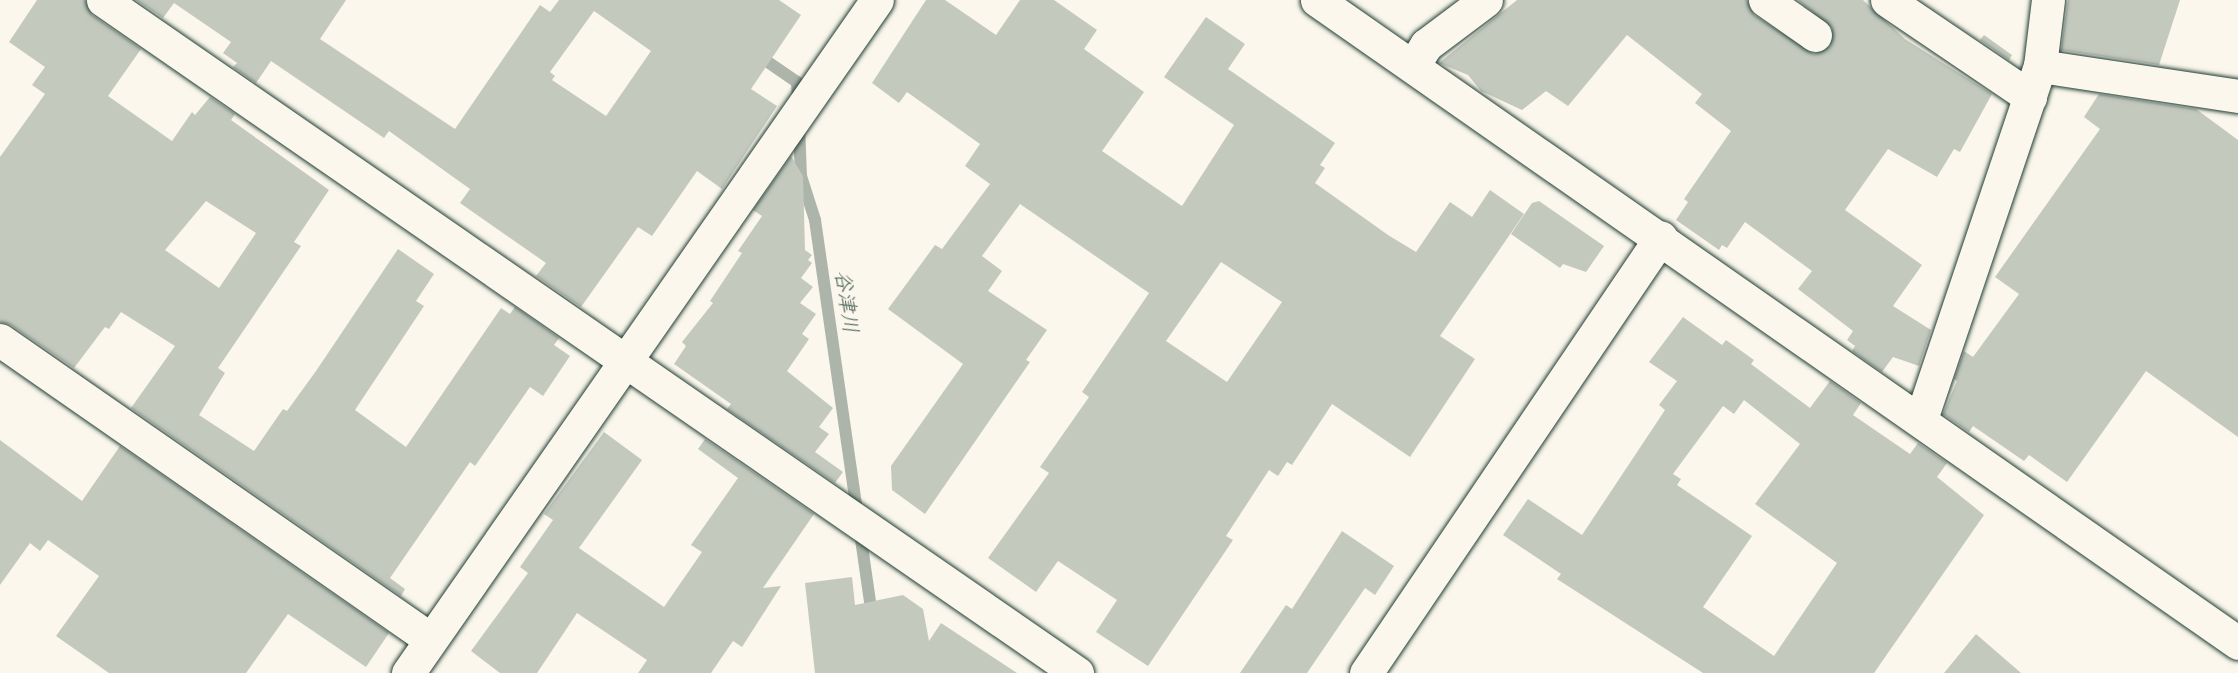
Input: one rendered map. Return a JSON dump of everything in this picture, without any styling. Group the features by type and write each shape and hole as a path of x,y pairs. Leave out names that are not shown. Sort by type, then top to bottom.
{"street":[{"path":"103,0 1077,673"},
{"path":"408,673 624,359 877,0"},
{"path":"1317,0 1661,237 2238,642"},
{"path":"1413,66 1426,45 1486,0"},
{"path":"1765,0 1815,35"},
{"path":"1887,0 2030,97"},
{"path":"1921,419 2040,66 2048,0"},
{"path":"2040,66 2238,96"},
{"path":"1366,673 1661,237"},
{"path":"0,340 430,639"}],"building":[{"path":"37,0 85,0 92,15 141,49 108,96 172,141 192,112 195,115 210,97 235,114 231,120 329,190 294,242 301,246 218,368 225,373 199,415 254,451 283,409 287,411 316,371 398,249 434,274 416,301 424,306 355,410 406,447 501,308 510,314 515,307 559,338 554,345 570,356 543,396 530,387 475,466 470,462 390,578 405,589 401,596 131,408 175,346 121,312 109,329 105,327 74,368 11,325 0,322 0,157 45,94 32,85 45,67 9,42","holes":["206,201 256,233 219,288 165,250"]},
{"path":"136,0 346,0 320,39 455,129 540,5 550,12 559,0 779,0 801,15 751,89 777,106 722,189 697,171 652,236 638,227 581,307 536,276 546,263 460,203 470,189 389,131 384,138 271,61 256,83 233,67 237,63 223,53 231,42 174,3 163,18","holes":["594,11 651,51 606,116 552,80 555,76 550,72"]},
{"path":"926,0 945,0 996,35 1020,0 1054,0 1097,30 1084,49 1144,92 1102,151 1182,206 1234,125 1164,77 1206,17 1245,44 1228,69 1335,143 1320,165 1325,168 1315,183 1388,235 1416,252 1450,202 1472,217 1490,190 1524,214 1440,336 1475,359 1410,457 1332,404 1292,465 1287,462 1278,476 1269,470 1226,536 1233,540 1148,666 1096,632 1117,600 1058,561 1036,592 988,558 1049,473 1040,467 1089,397 1082,392 1149,293 1020,204 982,256 1002,271 988,291 1047,330 1026,360 1030,362 925,514 892,490 891,466 963,364 888,309 935,245 942,249 990,184 965,166 980,144 907,92 899,103 872,83","holes":["1221,262 1282,302 1227,382 1166,341"]},
{"path":"1517,0 1747,0 1754,15 1814,54 1830,46 1832,28 1798,0 1863,0 1905,39 1992,94 1960,152 1954,149 1937,177 1888,149 1845,210 1922,265 1893,306 1931,330 1919,366 1893,357 1882,372 1852,351 1855,346 1847,340 1853,331 1798,289 1812,271 1745,222 1727,248 1722,245 1719,250 1676,220 1688,202 1684,199 1731,131 1695,103 1702,94 1627,35 1568,106 1546,91 1522,110 1481,91 1468,75 1439,63"},
{"path":"2068,0 2180,0 2159,65 2061,50"},
{"path":"1984,35 2012,55 2009,60 1980,40"},
{"path":"2099,94 2196,109 2238,140 2238,437 2146,371 2067,482 2029,455 2024,461 1973,426 1969,432 1943,414 1957,381 1954,379 1964,351 1973,357 2019,294 1995,277 2100,129 2084,117"},
{"path":"791,156 803,176 805,250 812,255 808,260 812,263 801,278 813,287 800,303 816,314 802,334 809,339 787,371 833,408 819,427 829,434 815,452 843,472 835,483 727,409 731,404 674,364 686,346 682,342 713,303 710,301 742,253 738,251 762,216 753,210"},
{"path":"1539,201 1604,246 1586,272 1563,264 1560,268 1511,234 1532,203"},
{"path":"1683,317 1722,345 1726,340 1754,360 1751,364 1810,408 1830,381 1861,403 1853,415 1910,454 1918,443 1947,463 1937,477 1984,515 1874,673 1703,673 1557,579 1561,574 1503,535 1528,499 1582,535 1665,410 1659,405 1677,381 1649,362","holes":["1744,400 1800,444 1755,504 1837,563 1774,656 1703,607 1752,536 1677,485 1681,479 1673,474 1723,406 1734,414"]},
{"path":"604,432 642,460 579,548 664,607 702,552 691,545 738,478 698,449 705,439 814,514 763,588 781,586 742,647 733,641 711,673 638,673 647,660 577,613 537,673 500,673 471,651 528,573 520,567 553,520 544,514"},
{"path":"0,440 82,501 120,446 389,633 366,667 288,614 246,673 109,673 56,636 99,576 48,540 40,551 30,543 0,585"},
{"path":"1342,531 1394,566 1375,595 1365,588 1307,673 1240,673 1286,605 1292,609"},
{"path":"852,577 855,605 903,595 923,609 929,641 941,623 1017,673 815,673 805,583"},
{"path":"1976,634 2021,673 1944,673"}],"waterway":[{"name":"谷津川","path":"756,54 797,82 798,102"},
{"name":"谷津川","path":"799,125 801,176 815,220 872,618"}]}
